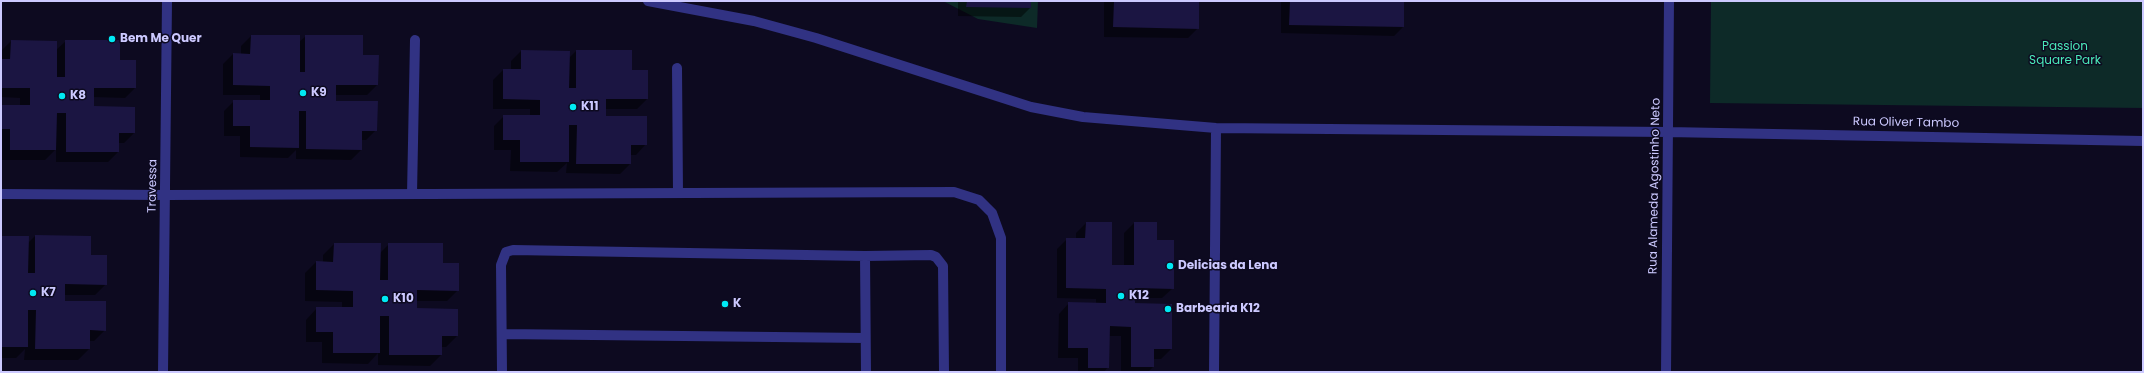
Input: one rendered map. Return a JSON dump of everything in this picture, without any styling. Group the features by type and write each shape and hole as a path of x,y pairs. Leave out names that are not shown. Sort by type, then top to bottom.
{"street":[{"name":"Travessa","path":"163,372 167,1"},
{"name":"Rua Oliver Tambo","path":"648,1 754,21 823,40 1031,107 1083,117 1216,128 1668,132 2143,141"},
{"name":"Rua Alameda Agostinho Neto","path":"1666,372 1669,1"},
{"path":"412,194 415,40"},
{"path":"677,68 678,193"},
{"path":"1214,372 1216,128"},
{"path":"1,194 166,195 954,192 979,200 992,213 1001,238 1001,372"},
{"path":"502,372 501,265 506,252 513,250 865,256 931,255 940,261 943,266 944,372"},
{"path":"865,256 866,372"},
{"path":"502,334 865,338"}],"green space":[{"path":"943,1 1038,1 1037,28 978,19"},
{"name":"Passion Square Park","path":"1711,1 2143,1 2143,108 1710,103"}],"building":[{"path":"967,1 1031,1 1031,8 966,7"},
{"path":"1114,1 1199,1 1199,29 1113,27"},
{"path":"1290,1 1404,1 1404,27 1289,25"},
{"name":"K9","path":"251,35 300,35 300,72 305,72 305,35 363,35 363,55 379,55 378,85 336,85 336,101 378,101 377,131 362,131 362,150 306,149 306,111 299,111 299,148 250,147 250,126 233,126 233,100 270,100 270,86 233,85 233,53 250,54"},
{"name":"K8","path":"11,40 57,41 57,77 65,77 65,40 120,40 120,60 136,60 136,88 94,88 94,106 135,107 135,133 119,133 119,152 66,152 66,113 57,113 56,150 10,150 10,129 1,129 1,105 30,105 30,88 1,88 1,59 10,59"},
{"name":"K11","path":"521,50 570,51 569,88 576,88 576,50 632,50 632,70 648,70 648,99 606,99 606,116 647,116 647,145 631,145 631,164 576,164 577,125 569,125 569,162 520,162 520,140 503,140 503,115 540,115 540,100 503,99 503,69 521,69"},
{"name":"K12","path":"1086,222 1112,222 1112,265 1134,265 1134,222 1157,222 1157,240 1174,240 1174,289 1135,288 1135,303 1172,304 1172,349 1154,349 1154,367 1131,367 1131,327 1110,326 1109,368 1088,368 1088,348 1068,348 1068,302 1106,303 1106,289 1066,288 1066,238 1085,238"},
{"name":"K7","path":"35,235 91,236 91,255 107,255 107,285 65,284 65,301 106,301 106,331 90,330 90,349 35,349 36,310 28,310 28,347 1,347 1,236 29,236 28,273 35,273"},
{"name":"K10","path":"334,243 381,243 380,280 388,280 388,243 443,243 443,263 459,263 459,291 417,290 417,308 458,309 458,336 442,336 442,355 389,355 389,316 380,316 380,353 333,353 333,332 316,332 316,307 353,307 353,291 316,290 316,261 333,262"}],"place":[{"name":"Bem Me Quer","path":"112,39"},
{"name":"K9","path":"303,93"},
{"name":"K8","path":"62,96"},
{"name":"K11","path":"573,107"},
{"name":"Delicias da Lena","path":"1170,266"},
{"name":"K7","path":"33,293"},
{"name":"K12","path":"1121,296"},
{"name":"K10","path":"385,299"},
{"name":"K","path":"725,304"},
{"name":"Barbearia K12","path":"1168,309"}]}
